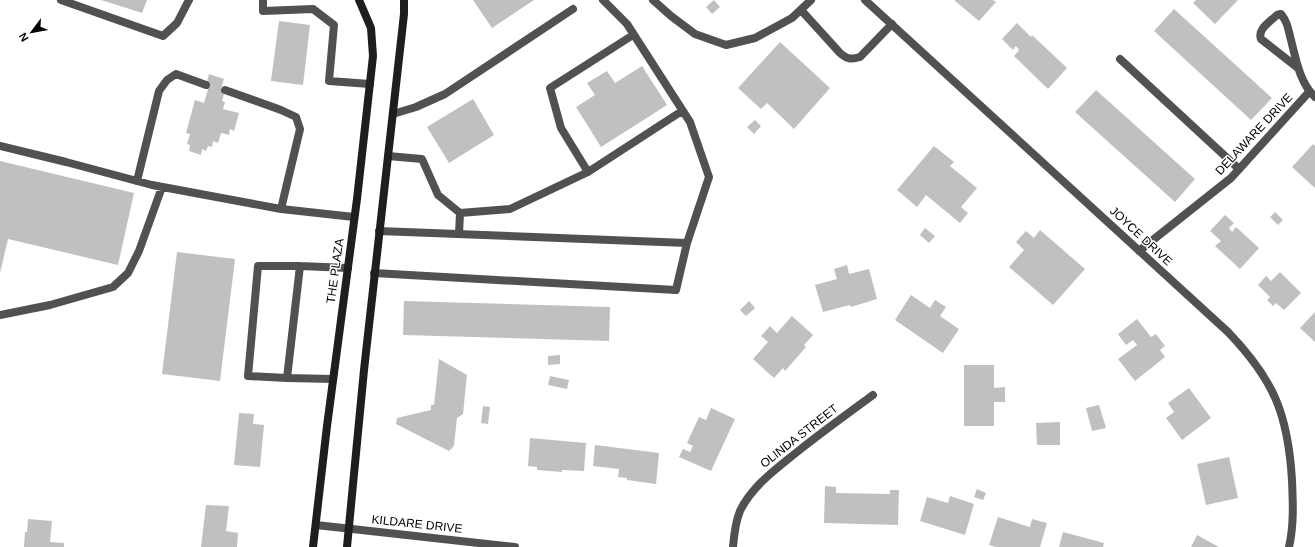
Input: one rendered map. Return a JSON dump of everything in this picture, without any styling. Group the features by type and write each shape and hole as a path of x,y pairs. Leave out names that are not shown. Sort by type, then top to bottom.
{"main road":[{"name":"THE PLAZA","path":"313,547 373,56 371,28 359,0"},
{"path":"347,547 374,273 404,14 404,0"}],"street":[{"path":"61,0 163,36 177,23 189,0"},
{"path":"264,0 262,11 313,9 334,24 329,81 370,84"},
{"path":"374,273 676,290 687,243 709,177 690,122 627,24 603,0"},
{"path":"653,0 695,34 726,45 755,38 792,18 811,0"},
{"name":"JOYCE DRIVE","path":"865,0 1228,332 1246,351 1262,372 1277,401 1285,425 1290,453 1294,509 1289,547"},
{"path":"393,114 416,107 445,94 573,9"},
{"path":"801,10 845,58 853,60 860,57 892,24"},
{"path":"1298,68 1260,39 1260,31 1277,15 1281,14 1286,21 1298,68 1312,95"},
{"path":"588,172 561,128 550,88 633,35"},
{"path":"1120,59 1239,169"},
{"path":"137,181 159,91 167,80 176,74 206,85"},
{"path":"225,90 296,116 300,129 281,209"},
{"name":"DELAWARE DRIVE","path":"1139,252 1231,178 1312,95"},
{"path":"388,156 422,159 438,195 460,213 510,209 588,172 682,110"},
{"path":"0,146 162,187 281,209 354,217"},
{"path":"0,315 50,305 113,287 128,273 138,251 162,187"},
{"path":"459,234 460,213"},
{"path":"379,231 687,243"},
{"path":"333,379 248,376 258,266 348,268"},
{"path":"287,378 300,266"},
{"name":"OLINDA STREET","path":"733,547 736,523 740,511 748,498 767,476 873,395"},
{"name":"KILDARE DRIVE","path":"316,525 515,547"}],"building":[{"path":"101,0 147,0 142,13"},
{"path":"473,0 534,0 492,28"},
{"path":"714,0 720,7 712,14 706,7"},
{"path":"954,0 993,0 996,2 979,21"},
{"path":"1196,0 1238,0 1215,24 1193,3"},
{"path":"1174,9 1272,98 1251,120 1154,31"},
{"path":"279,21 310,25 303,85 271,81"},
{"path":"1017,23 1067,68 1048,89 1014,56 1019,50 1016,46 1013,50 1002,39"},
{"path":"780,42 830,88 794,129 767,103 761,109 738,88"},
{"path":"642,66 667,105 601,147 576,107 595,95 587,83 607,71 615,83"},
{"path":"209,74 224,79 221,89 225,90 222,101 225,102 223,109 239,113 234,131 230,129 229,135 221,133 218,143 213,141 212,147 208,146 206,151 202,149 201,155 189,151 190,145 187,144 190,134 186,133 195,100 204,103 209,86 206,85"},
{"path":"1096,90 1195,179 1175,202 1075,112"},
{"path":"473,99 494,135 449,163 427,127"},
{"path":"755,120 761,126 754,134 747,127"},
{"path":"1313,144 1315,146 1315,188 1292,167"},
{"path":"934,146 954,162 950,166 977,188 961,207 968,213 960,223 926,195 917,207 897,190"},
{"path":"0,161 134,193 118,265 8,239 0,273"},
{"path":"1275,212 1283,220 1278,225 1270,217"},
{"path":"1225,215 1234,223 1229,228 1232,232 1236,227 1259,248 1240,269 1215,246 1221,241 1210,231"},
{"path":"925,228 935,236 929,243 920,235"},
{"path":"1040,230 1085,269 1053,305 1009,267 1024,250 1016,242 1026,231 1034,238"},
{"path":"177,252 235,259 220,381 162,374"},
{"path":"847,265 849,274 869,269 877,299 851,307 850,305 823,312 815,285 837,279 834,269"},
{"path":"1280,272 1301,293 1284,310 1276,303 1273,306 1267,300 1270,297 1258,285 1266,276 1271,281"},
{"path":"911,295 930,308 935,300 946,307 940,316 959,329 943,353 895,320"},
{"path":"404,301 610,307 609,341 403,335"},
{"path":"749,301 755,308 746,316 740,310"},
{"path":"1315,312 1315,342 1300,328"},
{"path":"792,316 813,335 804,345 806,347 785,371 783,368 774,378 753,359 768,342 761,336 770,326 777,333"},
{"path":"1137,319 1151,337 1156,334 1165,346 1160,350 1165,357 1135,381 1118,359 1137,345 1133,340 1126,345 1118,334"},
{"path":"560,355 560,364 548,365 548,356"},
{"path":"439,359 467,375 463,414 457,418 454,446 449,451 396,424 397,418 431,410 431,405 434,405"},
{"path":"964,365 994,365 994,388 1005,387 1005,402 994,402 994,426 964,426"},
{"path":"550,376 569,380 567,389 548,385"},
{"path":"1189,388 1211,418 1182,440 1166,418 1174,412 1168,403"},
{"path":"1099,405 1106,428 1092,431 1086,408"},
{"path":"483,406 490,407 488,424 481,423"},
{"path":"711,408 735,419 711,471 679,457 683,449 690,452 693,446 687,443 699,417 706,420"},
{"path":"239,413 254,414 253,424 264,425 260,467 234,465"},
{"path":"1060,422 1060,445 1037,445 1036,423"},
{"path":"530,438 586,443 584,471 562,470 562,472 537,470 537,467 528,466"},
{"path":"595,445 659,453 656,484 627,480 627,478 618,477 619,469 593,466"},
{"path":"1229,457 1238,498 1206,505 1197,464"},
{"path":"825,486 836,487 836,493 890,494 890,490 899,490 898,525 824,523"},
{"path":"977,489 986,493 983,500 974,497"},
{"path":"950,496 974,504 965,535 920,521 927,497 948,503"},
{"path":"206,505 229,506 226,531 238,533 237,547 201,547"},
{"path":"998,517 1030,527 1032,519 1047,523 1040,547 996,547 989,545"},
{"path":"28,519 52,521 50,542 64,543 64,547 24,547"},
{"path":"1063,532 1104,543 1103,547 1059,547"},
{"path":"1197,535 1219,547 1191,547"}]}
